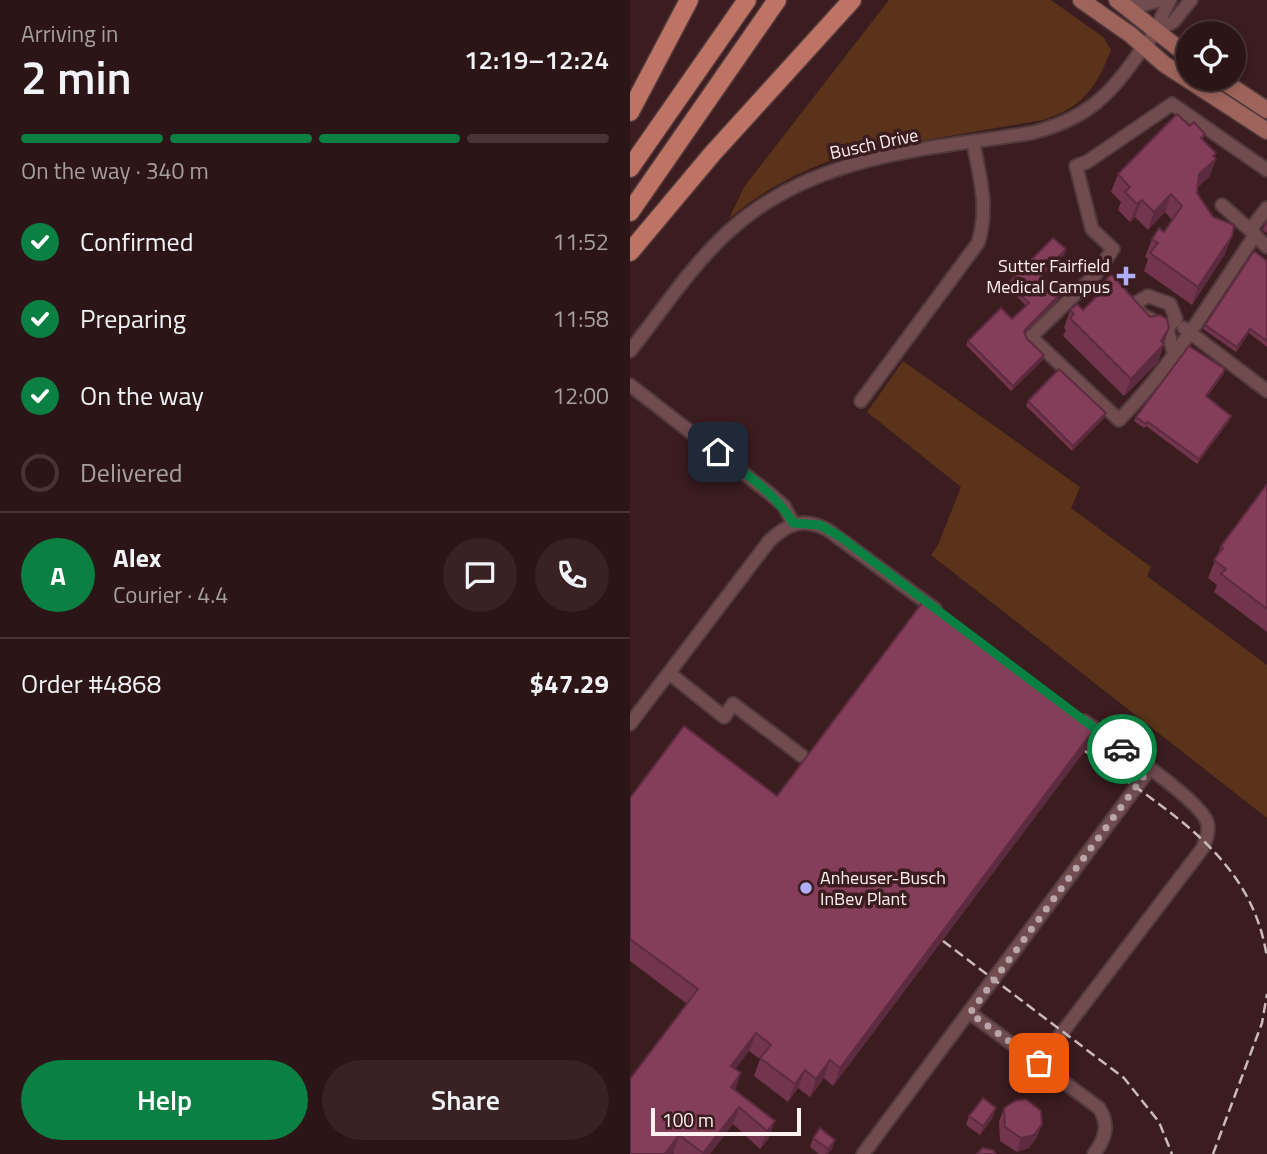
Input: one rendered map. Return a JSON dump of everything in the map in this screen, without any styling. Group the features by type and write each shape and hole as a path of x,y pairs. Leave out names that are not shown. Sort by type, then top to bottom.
{"highway":[{"path":"630,112 689,0"},
{"path":"630,168 747,0"},
{"path":"630,212 777,0"},
{"path":"630,252 713,153 852,0"}],"main road":[{"path":"1081,0 1164,64 1267,131"},
{"path":"1117,0 1176,47"},
{"path":"1238,91 1267,110"}],"street":[{"path":"1127,0 1143,5 1160,0"},
{"path":"1156,31 1170,0"},
{"path":"1156,31 1173,22 1191,0"},
{"name":"Busch Drive","path":"630,351 726,234 773,196 833,169 1049,129 1083,114 1102,99 1156,31"},
{"path":"1267,170 1172,104 1087,162 1076,166 1092,229 1113,249 1096,274 1031,337 1119,420 1144,395 1189,333 1267,208"},
{"path":"861,401 978,243 984,224 985,204 973,142"},
{"path":"1222,205 1267,247"},
{"path":"1174,354 1171,323 1189,333 1267,391"},
{"path":"630,385 769,493 784,506 793,523"},
{"path":"630,724 770,540 793,523 820,525 839,536 950,620"},
{"path":"669,673 724,717 733,704 802,756"},
{"path":"1039,1063 1205,842 1207,821 1201,812 1149,769 1072,711"},
{"path":"863,1154 1149,769"},
{"path":"970,1013 1092,1102 1104,1116 1104,1139 1094,1154"}],"shaded area":[{"path":"889,0 1051,0 1103,37 1111,50 1100,75 1086,94 1057,115 1043,120 856,152 789,179 759,196 729,219 744,187"},
{"path":"903,361 1080,487 1071,508 1151,567 1147,576 1267,665 1267,818 931,555 938,545 961,487 867,412"}],"building":[{"path":"1177,114 1190,126 1194,122 1205,134 1201,138 1216,153 1213,156 1216,159 1199,174 1197,193 1213,217 1234,225 1232,236 1198,287 1150,253 1158,243 1152,239 1159,228 1164,232 1182,206 1171,194 1154,212 1142,200 1137,204 1125,192 1130,187 1118,174"},
{"path":"1053,238 1066,249 1041,275 1060,294 1024,331 1027,339 1044,355 1013,386 968,341 1001,308 1012,319 1029,303 1009,282"},
{"path":"1254,251 1267,261 1267,341 1250,329 1237,347 1205,325"},
{"path":"1111,274 1150,317 1160,315 1167,319 1169,328 1161,341 1164,344 1131,379 1070,318 1074,314 1070,310 1077,304 1083,310 1108,285 1105,281"},
{"path":"1189,346 1225,369 1206,396 1231,416 1199,459 1148,422 1146,424 1136,417"},
{"path":"1059,369 1106,413 1073,446 1028,401"},
{"path":"1267,484 1267,609 1221,574 1226,569 1214,560 1223,548 1221,546"},
{"name":"Anheuser-Busch InBev Plant","path":"925,599 1096,727 840,1068 830,1060 816,1079 805,1070 795,1084 760,1058 771,1045 756,1033 731,1066 741,1073 731,1087 775,1121 767,1131 739,1107 703,1153 679,1135 665,1154 630,1154 630,1079 698,989 630,939 630,798 684,726 777,796"},
{"path":"983,1098 996,1108 983,1126 969,1116"},
{"path":"1026,1099 1041,1111 1042,1124 1034,1135 1021,1138 1005,1127 1004,1108 1015,1101"},
{"path":"820,1128 835,1140 828,1149 813,1138"},
{"path":"982,1148 993,1150 996,1154 977,1154"}],"railway":[{"path":"1085,751 1173,815 1200,837 1223,862 1243,890 1258,922 1267,958"},
{"path":"943,941 1124,1078 1159,1122 1172,1154"},
{"path":"1213,1154 1262,1023 1267,994"}],"way so far":[{"path":"1039,1063 970,1013 1149,769 1122,749"}],"place":[{"name":"Sutter Fairfield Medical Campus","path":"1126,276"},
{"name":"Anheuser-Busch InBev Plant","path":"806,888"}],"route":[{"path":"718,452 784,506 793,523 808,522 820,525 839,536 1122,749"}]}
